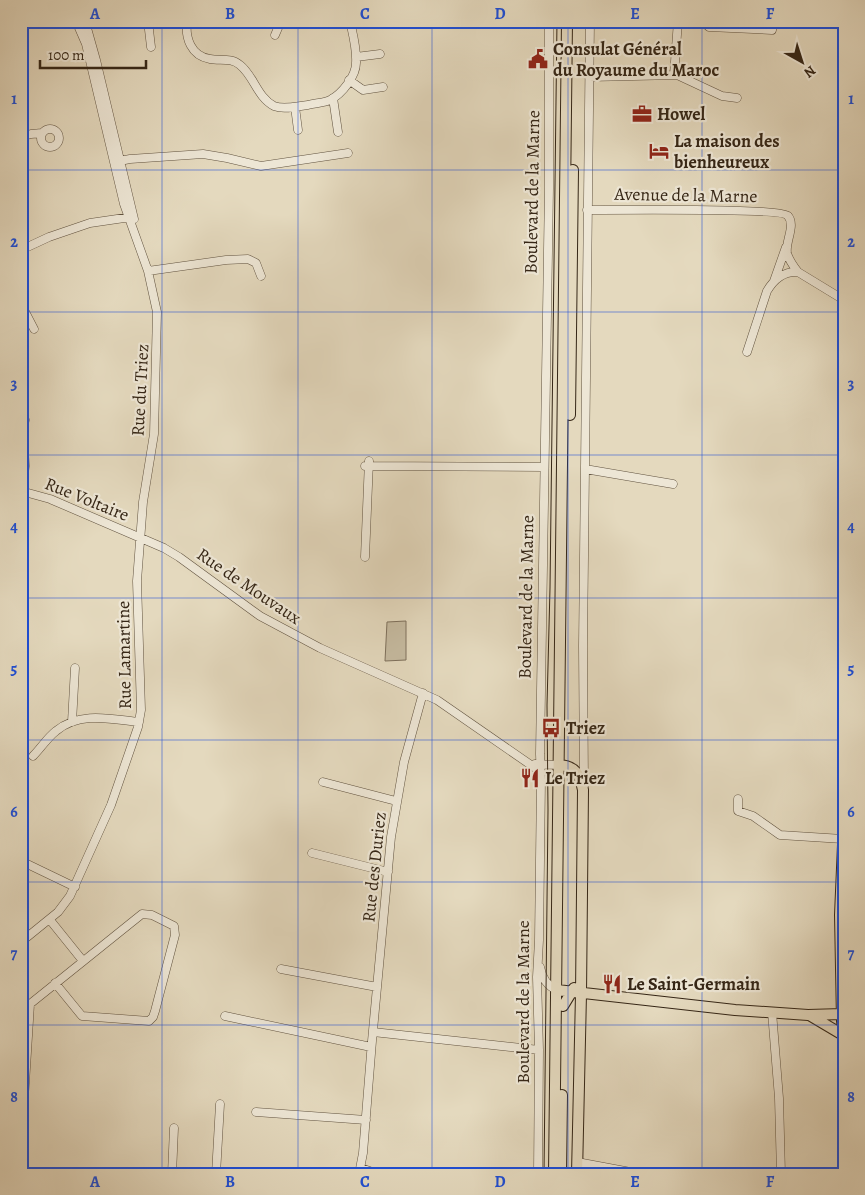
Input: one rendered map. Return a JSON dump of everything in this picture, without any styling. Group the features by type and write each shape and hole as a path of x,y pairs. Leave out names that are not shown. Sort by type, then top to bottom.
{"main road":[{"name":"Boulevard de la Marne","path":"567,21 562,766 568,991 577,1174"},
{"name":"Boulevard de la Marne","path":"562,766 574,21"},
{"path":"562,766 577,772 581,778 583,790"},
{"name":"Boulevard de la Marne","path":"561,1174 563,1006 581,954 583,790"},
{"path":"843,1032 840,898 844,821"},
{"name":"Boulevard de la Marne","path":"554,1174 568,991"},
{"path":"568,991 713,1008 808,1015 842,1014"},
{"path":"808,1015 843,1032"}],"street":[{"name":"Rue du Triez","path":"76,21 89,55 117,161"},
{"name":"Rue du Triez","path":"85,21 94,52 130,217 148,271 157,312 154,434 143,502 140,538"},
{"path":"148,21 151,48"},
{"path":"188,21 189,43 195,52 209,59 230,60 238,63 261,94 270,103 280,108 326,102 339,94 356,69 350,21"},
{"path":"275,35 281,21"},
{"name":"Boulevard de la Marne","path":"538,1174 539,1050 537,977 549,180 549,21"},
{"name":"Boulevard de la Marne","path":"583,790 582,723 590,21"},
{"path":"674,75 678,21"},
{"path":"702,21 709,27 772,30 773,23"},
{"path":"356,57 380,54"},
{"path":"589,77 674,75 722,96 738,98"},
{"path":"350,80 363,90 383,87"},
{"path":"333,98 338,132"},
{"path":"294,106 298,130"},
{"path":"21,137 42,133"},
{"path":"117,161 203,154 261,166 348,153"},
{"name":"Avenue de la Marne","path":"587,210 784,213 790,221 787,242"},
{"path":"21,250 52,235 84,224 130,217"},
{"path":"787,242 788,256 798,272 844,300"},
{"path":"747,352 787,242"},
{"path":"148,271 226,260 248,259 256,263 261,276"},
{"path":"774,281 786,274 798,272"},
{"path":"21,304 34,329"},
{"path":"21,406 25,420 23,429 25,461 21,501"},
{"path":"364,556 368,464 544,466"},
{"path":"585,469 673,484"},
{"name":"Rue Voltaire","path":"22,491 45,497 140,538"},
{"name":"Rue de Mouvaux","path":"140,538 179,557 260,616 341,658 437,700 540,768"},
{"name":"Rue Lamartine","path":"21,942 50,920 67,902 112,805 139,722 142,693 137,590 140,538"},
{"path":"72,722 76,668"},
{"name":"Rue des Duriez","path":"360,1171 396,801 404,762 423,693"},
{"path":"33,756 57,730 72,722 89,718 139,722"},
{"path":"540,768 562,766"},
{"path":"323,782 396,801"},
{"path":"738,800 738,811"},
{"path":"729,811 738,811 753,816 780,835 844,838"},
{"path":"312,853 388,872"},
{"path":"21,861 75,886"},
{"path":"21,1147 29,1006 32,1001 142,914 147,914 170,923 175,929 154,1015 148,1021 82,1016 55,984"},
{"path":"50,920 83,961"},
{"path":"539,940 542,975 548,984 568,991"},
{"path":"281,969 377,987"},
{"path":"772,1012 779,1098 781,1174"},
{"path":"226,1016 371,1047"},
{"path":"373,1032 539,1050"},
{"path":"216,1174 220,1104"},
{"path":"256,1112 366,1120"},
{"path":"172,1174 174,1128"},
{"path":"577,1162 641,1174"},
{"path":"360,1171 378,1174"},
{"path":"646,1174 653,1174"}],"shaded area":[{"path":"406,621 406,660 385,661 387,622"}],"tram line":[{"path":"544,1174 548,810 547,705 557,21"}],"place":[{"name":"Consulat Général du Royaume du Maroc","path":"538,59"},
{"name":"Howel","path":"642,114"},
{"name":"La maison des bienheureux","path":"659,151"},
{"name":"Triez","path":"551,728"},
{"name":"Le Triez","path":"530,778"},
{"name":"Le Saint-Germain","path":"612,984"}]}
